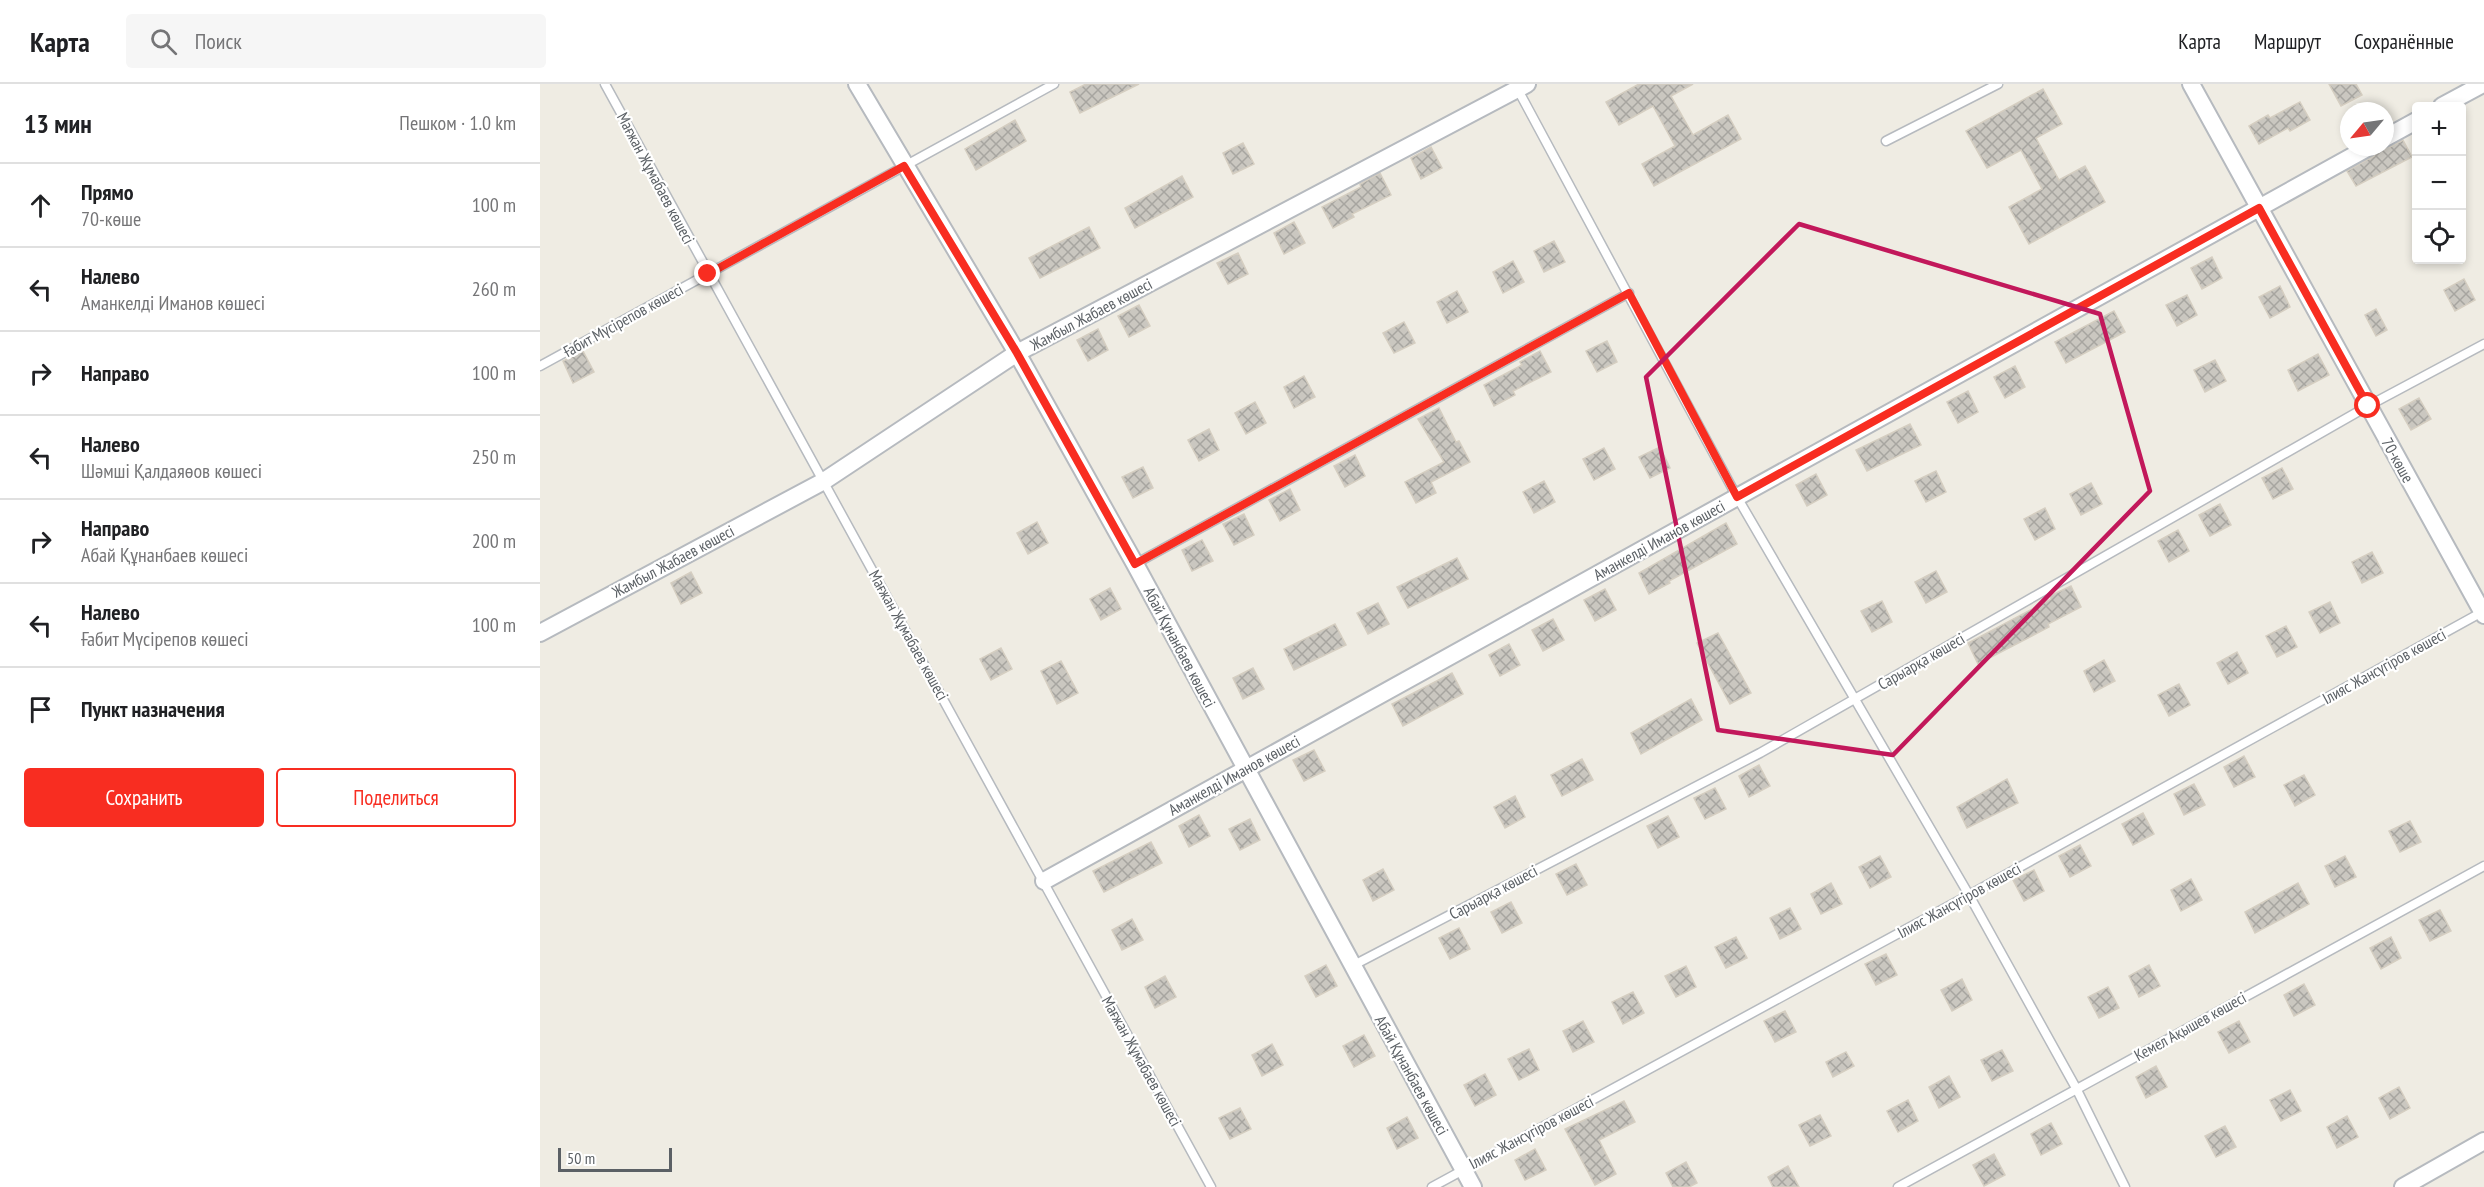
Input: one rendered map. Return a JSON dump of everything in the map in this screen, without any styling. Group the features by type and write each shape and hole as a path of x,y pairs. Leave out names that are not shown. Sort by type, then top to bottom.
{"street":[{"name":"Абай Құнанбаев көшесі","path":"857,84 1017,353 1135,564 1351,966 1473,1187"},
{"name":"70-көше","path":"2191,84 2483,612"},
{"path":"2449,102 2483,84"},
{"name":"Жамбыл Жабаев көшесі","path":"540,633 824,480 1017,353 1519,86"},
{"path":"2394,133 2412,123"},
{"name":"Аманкелді Иманов көшесі","path":"1044,881 2353,156"},
{"path":"2403,1187 2484,1141"}],"lane":[{"name":"Мағжан Жұмабаев көшесі","path":"605,84 1211,1187"},
{"name":"Ғабит Мүсірепов көшесі","path":"540,366 1054,84"},
{"path":"1886,141 1998,84"},
{"path":"1519,86 1737,497 1969,895 2076,1088 2125,1187"},
{"path":"1135,564 1629,293"},
{"name":"Сарыарқа көшесі","path":"1351,966 1760,753 2368,406 2484,344"},
{"name":"Ілияс Жансүгіров көшесі","path":"1432,1187 2483,612"},
{"name":"Кемел Ақышев көшесі","path":"1898,1187 2484,866"}],"highlighted area":[{"path":"1799,224 2100,314 2150,491 1893,755 1718,730 1646,377"}],"building":[{"path":"1086,84 1139,84 1080,113 1070,92"},
{"path":"1639,84 1693,84 1671,96 1693,135 1728,115 1741,139 1654,186 1642,164 1675,146 1653,106 1619,125 1606,102"},
{"path":"2329,84 2356,84 2362,95 2349,102 2340,102 2340,104"},
{"path":"2043,89 2062,124 2036,138 2059,180 2085,166 2105,202 2029,244 2009,207 2042,189 2021,150 1987,168 1966,131"},
{"path":"2300,102 2310,120 2290,131 2288,128 2259,144 2249,126 2268,115 2270,118"},
{"path":"1015,120 1026,141 976,170 965,149"},
{"path":"2403,140 2412,157 2356,186 2347,171 2374,156 2394,156 2394,145"},
{"path":"1243,143 1254,164 1233,174 1223,153"},
{"path":"1431,147 1442,168 1421,179 1411,158"},
{"path":"1380,173 1391,195 1352,214 1354,217 1333,228 1322,207 1361,187 1360,184"},
{"path":"1182,176 1193,197 1135,228 1125,208"},
{"path":"1294,222 1305,243 1284,254 1274,233"},
{"path":"1089,227 1100,248 1040,278 1029,258"},
{"path":"1554,241 1565,262 1544,272 1534,251"},
{"path":"1238,253 1248,274 1228,284 1217,263"},
{"path":"2212,257 2222,278 2202,289 2191,268"},
{"path":"1513,261 1524,282 1503,293 1493,272"},
{"path":"2464,279 2475,300 2455,311 2444,290"},
{"path":"2280,286 2290,307 2270,318 2259,297"},
{"path":"1457,291 1468,312 1447,323 1437,302"},
{"path":"2187,295 2197,315 2177,326 2166,305"},
{"path":"1139,305 1150,326 1129,337 1118,316"},
{"path":"2376,309 2387,330 2376,336 2365,315"},
{"path":"2114,311 2125,332 2066,363 2055,342"},
{"path":"1404,322 1415,343 1394,353 1383,333"},
{"path":"1098,329 1108,350 1088,361 1077,340"},
{"path":"1607,341 1617,362 1597,372 1586,351"},
{"path":"583,351 594,372 573,383 563,361"},
{"path":"1540,351 1551,372 1513,391 1515,395 1494,406 1484,385 1522,365 1520,362"},
{"path":"2318,354 2329,375 2298,391 2288,370"},
{"path":"2215,360 2226,381 2205,392 2194,370"},
{"path":"2015,366 2025,387 2005,398 1994,377"},
{"path":"1304,376 1315,397 1294,408 1284,387"},
{"path":"1968,391 1978,412 1958,423 1947,402"},
{"path":"2419,398 2431,419 2411,430 2399,409"},
{"path":"1255,402 1266,423 1246,434 1235,413"},
{"path":"1439,408 1456,442 1459,441 1470,462 1431,482 1436,493 1416,503 1405,482 1444,462 1418,419"},
{"path":"1910,424 1921,445 1867,471 1856,450"},
{"path":"1209,429 1219,450 1199,461 1188,440"},
{"path":"1660,447 1670,468 1650,478 1639,457"},
{"path":"1604,448 1615,469 1594,480 1583,459"},
{"path":"1355,455 1365,476 1345,487 1334,466"},
{"path":"1143,467 1153,488 1133,498 1122,477"},
{"path":"2282,468 2293,489 2273,499 2262,478"},
{"path":"1936,471 1946,492 1926,502 1915,481"},
{"path":"1816,474 1827,495 1807,506 1796,485"},
{"path":"1544,481 1555,502 1534,513 1523,492"},
{"path":"2091,483 2102,504 2081,515 2070,494"},
{"path":"1290,489 1300,510 1280,521 1269,500"},
{"path":"2220,504 2231,525 2210,536 2199,515"},
{"path":"2045,508 2055,529 2035,540 2024,519"},
{"path":"1244,514 1254,535 1234,545 1223,524"},
{"path":"1037,522 1048,543 1028,554 1017,533"},
{"path":"1726,523 1737,544 1649,594 1639,573"},
{"path":"2178,530 2189,551 2169,562 2158,541"},
{"path":"1202,540 1213,561 1192,571 1182,550"},
{"path":"2372,552 2383,573 2362,583 2352,562"},
{"path":"1457,558 1468,579 1408,608 1397,587"},
{"path":"1936,571 1947,592 1926,603 1915,582"},
{"path":"691,572 702,593 681,604 671,583"},
{"path":"2071,586 2081,607 2048,624 2049,627 1978,664 1968,643"},
{"path":"1110,588 1121,609 1101,620 1090,599"},
{"path":"1605,589 1616,610 1595,621 1584,600"},
{"path":"1882,601 1892,622 1872,632 1861,611"},
{"path":"2330,602 2340,623 2320,633 2309,612"},
{"path":"1378,603 1389,624 1368,634 1357,613"},
{"path":"1553,619 1564,640 1543,651 1532,630"},
{"path":"1335,624 1346,645 1294,670 1284,649"},
{"path":"2286,626 2297,647 2277,657 2266,636"},
{"path":"1718,633 1751,693 1730,704 1697,643"},
{"path":"1509,644 1520,665 1500,676 1489,655"},
{"path":"1001,648 1012,669 991,680 980,659"},
{"path":"2237,652 2248,673 2228,684 2217,663"},
{"path":"2104,660 2115,681 2094,692 2084,671"},
{"path":"1061,661 1078,693 1057,704 1041,671"},
{"path":"1253,668 1264,689 1243,699 1233,678"},
{"path":"1452,673 1463,694 1403,726 1392,704"},
{"path":"2179,684 2190,705 2169,716 2158,695"},
{"path":"1691,699 1702,720 1641,754 1631,733"},
{"path":"1314,750 1325,771 1304,781 1293,760"},
{"path":"2244,756 2255,777 2234,787 2224,767"},
{"path":"1582,759 1593,780 1562,796 1551,775"},
{"path":"1759,765 1770,786 1749,797 1739,776"},
{"path":"2304,775 2315,795 2295,806 2284,785"},
{"path":"2007,779 2018,803 1967,828 1957,807"},
{"path":"2194,784 2205,805 2184,815 2174,794"},
{"path":"1715,788 1726,809 1705,819 1694,798"},
{"path":"1515,796 1525,817 1505,828 1494,807"},
{"path":"2143,813 2154,834 2133,845 2122,824"},
{"path":"1199,815 1210,836 1189,847 1179,826"},
{"path":"1668,816 1679,837 1658,848 1647,826"},
{"path":"1250,819 1260,840 1240,850 1229,829"},
{"path":"2410,821 2421,842 2400,852 2389,831"},
{"path":"1151,842 1162,863 1104,892 1093,871"},
{"path":"2080,845 2091,866 2070,877 2059,856"},
{"path":"1880,856 1891,877 1870,888 1859,867"},
{"path":"2345,856 2356,877 2335,887 2325,866"},
{"path":"1576,864 1587,885 1567,895 1556,874"},
{"path":"1383,869 1394,890 1373,901 1363,880"},
{"path":"2034,870 2044,891 2024,901 2013,880"},
{"path":"2191,879 2202,900 2181,911 2171,890"},
{"path":"1831,883 1842,904 1821,914 1811,894"},
{"path":"2298,883 2309,904 2255,933 2245,912"},
{"path":"1511,902 1522,923 1502,933 1491,912"},
{"path":"1790,908 1801,929 1780,939 1770,918"},
{"path":"2440,910 2451,931 2430,941 2419,920"},
{"path":"1132,919 1143,940 1122,950 1112,930"},
{"path":"1459,928 1470,949 1450,959 1439,938"},
{"path":"1736,937 1747,958 1726,968 1715,947"},
{"path":"2391,937 2401,958 2381,969 2370,948"},
{"path":"1886,954 1897,975 1876,985 1865,964"},
{"path":"1326,965 1337,986 1316,997 1305,976"},
{"path":"2149,965 2160,986 2139,997 2129,976"},
{"path":"1686,966 1696,987 1676,997 1665,976"},
{"path":"1165,976 1176,997 1155,1008 1145,987"},
{"path":"1962,979 1972,1000 1952,1011 1941,990"},
{"path":"2304,984 2315,1005 2294,1016 2284,995"},
{"path":"2108,987 2119,1008 2099,1018 2088,997"},
{"path":"1633,992 1644,1013 1623,1024 1612,1002"},
{"path":"1785,1011 1796,1032 1775,1042 1764,1021"},
{"path":"1583,1021 1594,1042 1573,1052 1563,1031"},
{"path":"2239,1021 2250,1042 2229,1053 2218,1032"},
{"path":"1364,1035 1375,1056 1354,1067 1343,1046"},
{"path":"1272,1044 1283,1065 1262,1076 1252,1055"},
{"path":"1529,1049 1539,1070 1519,1080 1508,1059"},
{"path":"2002,1050 2013,1071 1992,1081 1981,1060"},
{"path":"1846,1052 1854,1066 1833,1077 1826,1062"},
{"path":"2156,1066 2167,1087 2146,1098 2136,1077"},
{"path":"1485,1074 1496,1095 1475,1106 1464,1085"},
{"path":"1949,1076 1960,1097 1939,1108 1929,1087"},
{"path":"2399,1087 2410,1108 2390,1119 2379,1098"},
{"path":"2290,1090 2301,1111 2281,1121 2270,1100"},
{"path":"1908,1100 1918,1121 1898,1132 1887,1111"},
{"path":"1624,1101 1635,1122 1599,1140 1616,1174 1595,1185 1565,1129"},
{"path":"1240,1108 1251,1129 1230,1139 1219,1118"},
{"path":"1820,1115 1831,1136 1810,1146 1799,1125"},
{"path":"2347,1116 2358,1137 2337,1148 2327,1127"},
{"path":"1407,1117 1418,1138 1397,1149 1387,1128"},
{"path":"2051,1123 2062,1144 2041,1155 2031,1134"},
{"path":"2225,1126 2236,1147 2216,1157 2205,1136"},
{"path":"1535,1149 1546,1170 1525,1180 1515,1160"},
{"path":"1994,1154 2005,1175 1984,1186 1973,1165"},
{"path":"1686,1162 1697,1183 1689,1187 1673,1187 1666,1173"},
{"path":"1788,1166 1799,1187 1773,1187 1768,1177"}],"route":[{"path":"708,274 904,166 1017,353 1135,564 1629,293 1737,497 2259,208 2368,406"}]}
